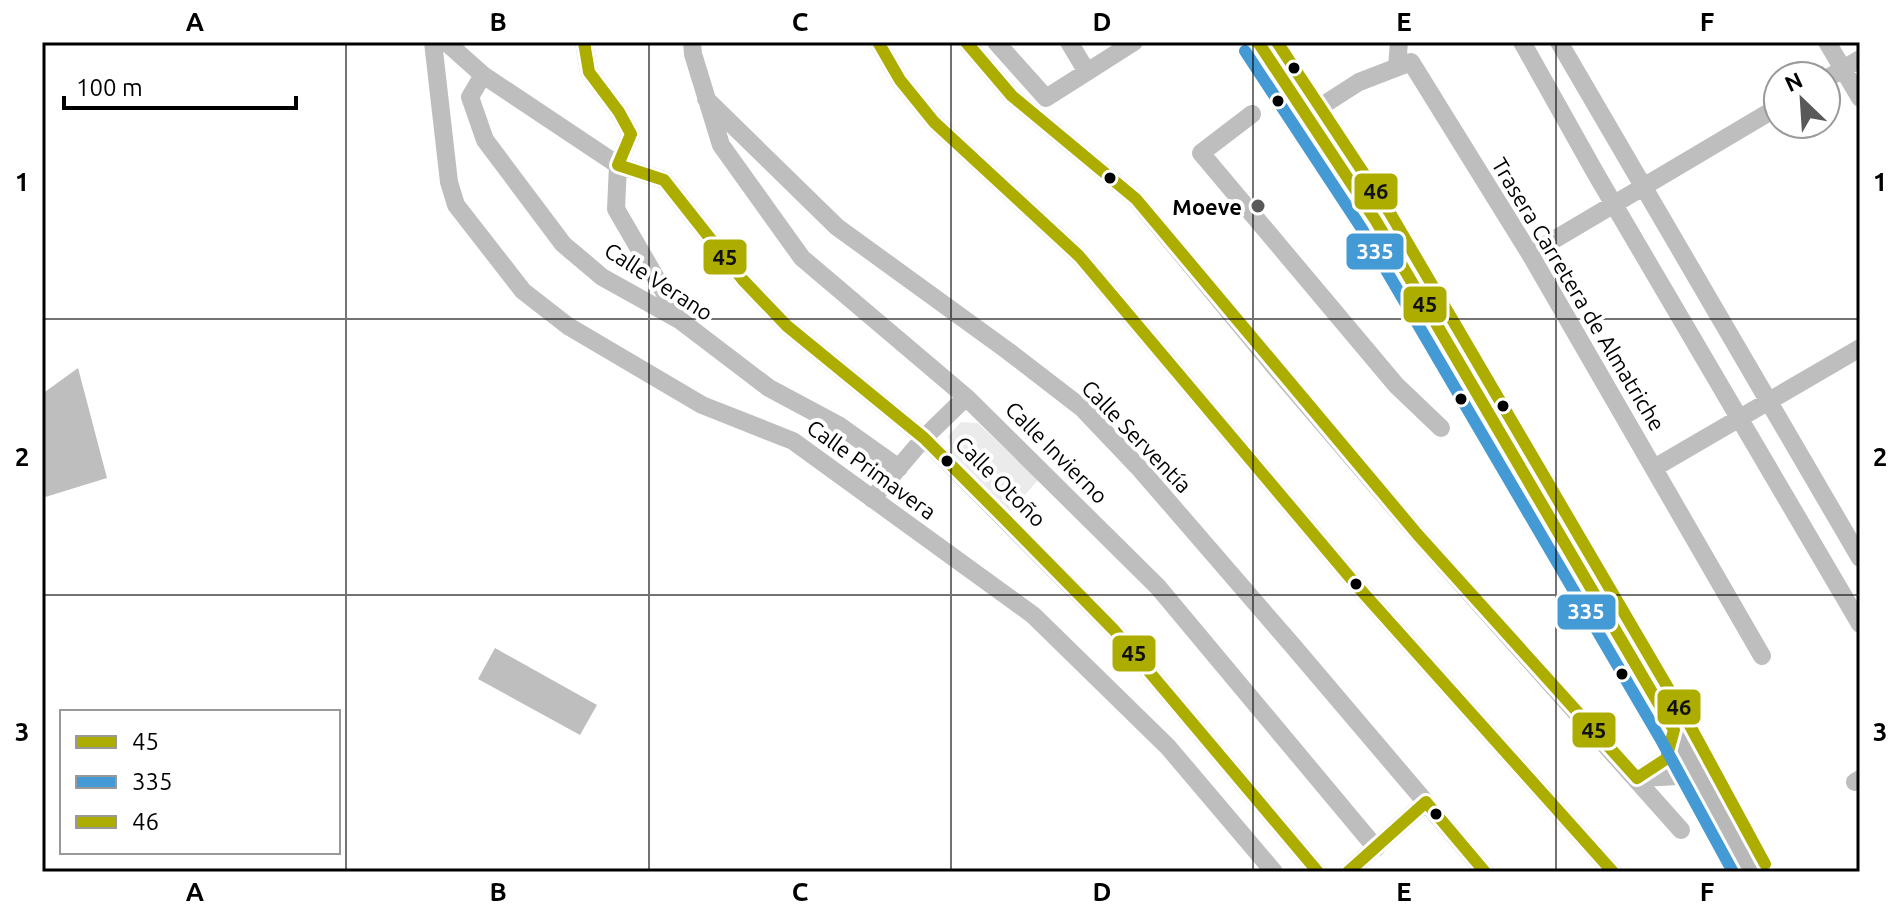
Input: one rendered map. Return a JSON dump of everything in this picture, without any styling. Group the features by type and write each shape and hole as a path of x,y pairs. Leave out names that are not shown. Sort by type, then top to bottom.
{"main road":[{"path":"1258,42 1376,221 1674,730 1751,872"}],"street":[{"name":"Calle Primavera","path":"433,42 449,182 456,205 523,291 568,326 702,405 793,441 1044,625 1168,747 1274,872"},
{"path":"446,42 483,75"},
{"path":"584,42 589,72 619,112 631,134 618,165 616,209 681,321"},
{"path":"692,42 706,99"},
{"path":"878,42 900,80 934,122 1079,256 1358,587 1613,872"},
{"path":"966,42 1012,96 1136,199 1418,535 1681,830"},
{"path":"996,42 1046,98 1134,42"},
{"path":"1069,42 1087,72"},
{"path":"1306,116 1359,82 1397,67 1399,42"},
{"path":"1522,42 1860,624"},
{"path":"1559,42 1860,558"},
{"path":"1827,42 1860,98"},
{"path":"1843,69 1860,59"},
{"name":"Trasera Carretera de Almatriche","path":"1397,67 1411,62 1530,254 1762,656"},
{"name":"Calle Otoño","path":"483,75 618,165 664,180 743,280 787,326 924,438 1114,630 1318,872"},
{"name":"Calle Verano","path":"483,75 470,97 485,140 563,244 602,277 681,321 769,388 840,426 899,468"},
{"name":"Calle Invierno","path":"706,99 721,145 802,258 966,397 1158,587 1376,848"},
{"name":"Calle Serventía","path":"706,99 837,227 1082,408 1140,469 1485,872"},
{"path":"1252,114 1201,153 1386,374 1441,428"},
{"path":"1530,254 1762,117"},
{"path":"1654,468 1860,348"},
{"path":"872,499 924,438 966,397"},
{"path":"1637,778 1666,759 1674,730"},
{"path":"1637,778 1699,775"},
{"path":"1348,872 1426,802"}],"shaded area":[{"path":"78,368 107,478 42,498 42,394"},
{"path":"961,422 978,423 1038,480 1010,512 952,453 948,436"},
{"path":"495,648 597,705 580,735 478,679"}],"transit line":[{"name":"45","path":"584,42 589,72 619,112 631,134 618,165 664,180 743,280 787,326 924,438 1003,517 1114,630 1318,872"},
{"name":"45","path":"878,42 900,80 934,122 1079,256 1358,587 1613,872"},
{"name":"45","path":"966,42 1012,96 1136,199 1418,535 1637,778 1666,759 1674,730 1376,221 1258,42"},
{"name":"46","path":"1277,42 1390,213 1688,722 1765,864"},
{"name":"335","path":"1245,51 1362,229 1660,738 1733,872"},
{"name":"45","path":"1348,872 1426,802 1485,872"}],"place":[{"name":"Moeve","path":"1258,206"}]}
